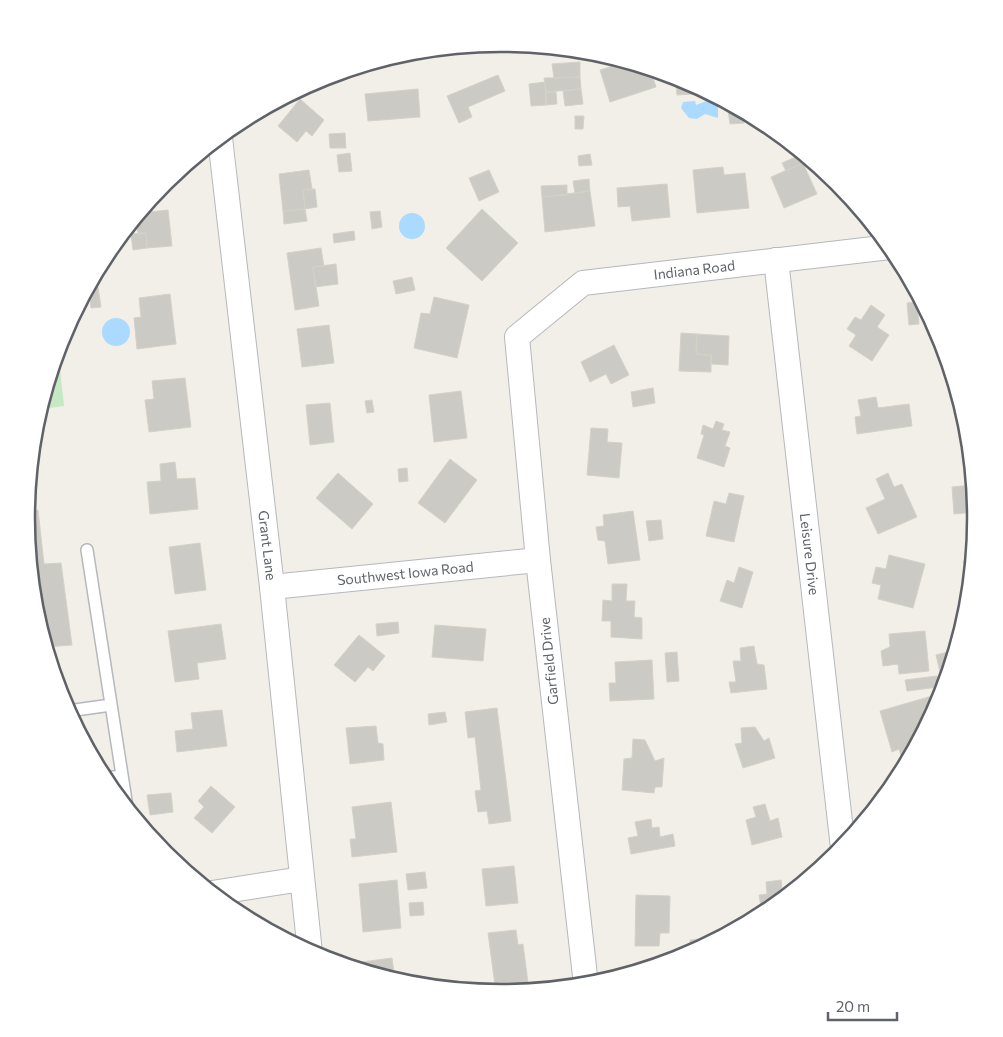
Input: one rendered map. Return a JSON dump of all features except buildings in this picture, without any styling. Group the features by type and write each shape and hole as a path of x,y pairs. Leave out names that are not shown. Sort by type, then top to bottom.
{"street":[{"name":"Grant Lane","path":"221,146 272,587 309,943"},
{"name":"Indiana Road","path":"517,337 583,284 881,248"},
{"name":"Leisure Drive","path":"776,260 842,837"},
{"name":"Garfield Drive","path":"517,337 538,560 585,977"},
{"name":"Southwest Iowa Road","path":"272,587 538,560"},
{"path":"222,892 302,879"}],"lane":[{"path":"88,550 124,792"},
{"path":"76,710 111,705"},
{"path":"113,777 122,776"}],"green space":[{"path":"60,369 64,406 49,408"}],"water":[{"path":"708,100 718,105 718,118 705,114 697,119 689,118 681,108 683,102 695,101 696,105"},
{"path":"412,213 421,217 425,226 421,235 412,239 403,235 399,226 403,217"},
{"path":"116,318 126,322 130,332 126,342 116,346 106,342 102,332 106,322"}]}
